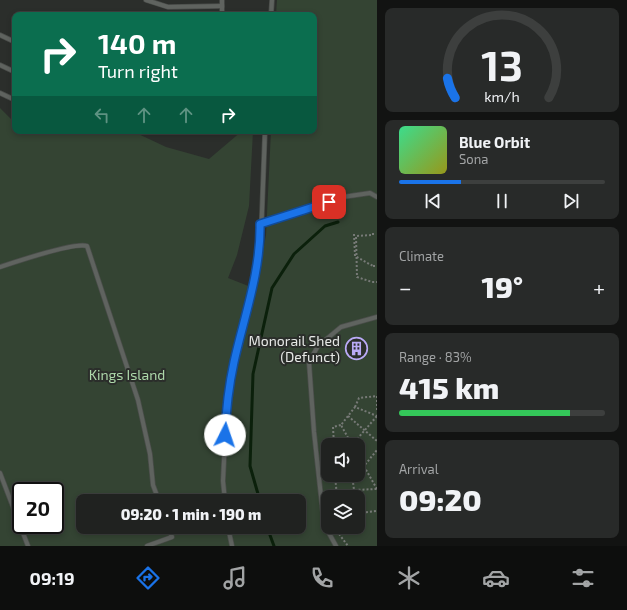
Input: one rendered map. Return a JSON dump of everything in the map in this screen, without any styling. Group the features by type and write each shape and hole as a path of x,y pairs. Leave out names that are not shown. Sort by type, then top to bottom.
{"lane":[{"path":"146,0 168,7 222,6"},
{"path":"222,0 222,12"},
{"path":"271,12 272,0"},
{"path":"0,35 12,41"},
{"path":"0,65 12,71"},
{"path":"0,93 12,99"},
{"path":"225,494 223,481 226,420 234,364 261,238 260,224 265,134"},
{"path":"260,224 343,197 370,192 377,196"},
{"path":"0,267 82,244 88,246 138,400 150,454 153,485 156,494"},
{"path":"336,546 324,524 314,432 309,362 318,346 341,327 377,317"},
{"path":"0,473 28,546"},
{"path":"147,546 172,537 171,534"},
{"path":"229,534 232,546"}],"path":[{"path":"373,232 373,235 356,236 357,277 372,282 377,282"},
{"path":"354,234 355,256 373,266 377,266"},
{"path":"334,438 333,428 341,425 355,407 359,398 377,396 377,410"},
{"path":"355,407 377,416 358,438"},
{"path":"348,416 377,441"},
{"path":"341,425 348,438"},
{"path":"365,465 377,450"},
{"path":"374,454 377,457"},
{"path":"353,482 354,490 377,489 365,468"},
{"path":"365,512 377,511"},
{"path":"339,534 348,546"}],"green space":[{"name":"Kings Island","path":"277,0 377,0 377,546 0,546 0,108 12,120 12,134 138,134 166,147 209,159 238,134 253,134 249,206 237,255 228,278 256,289 266,235 271,134 317,134 317,12 276,12"}],"waterway":[{"path":"258,494 250,466 253,374 272,288 294,254 325,226 338,222"},
{"path":"270,534 274,546"}],"place":[{"name":"Monorail Shed (Defunct)","path":"356,348"}],"route":[{"path":"225,435 234,364 261,238 260,224 329,202"}]}
